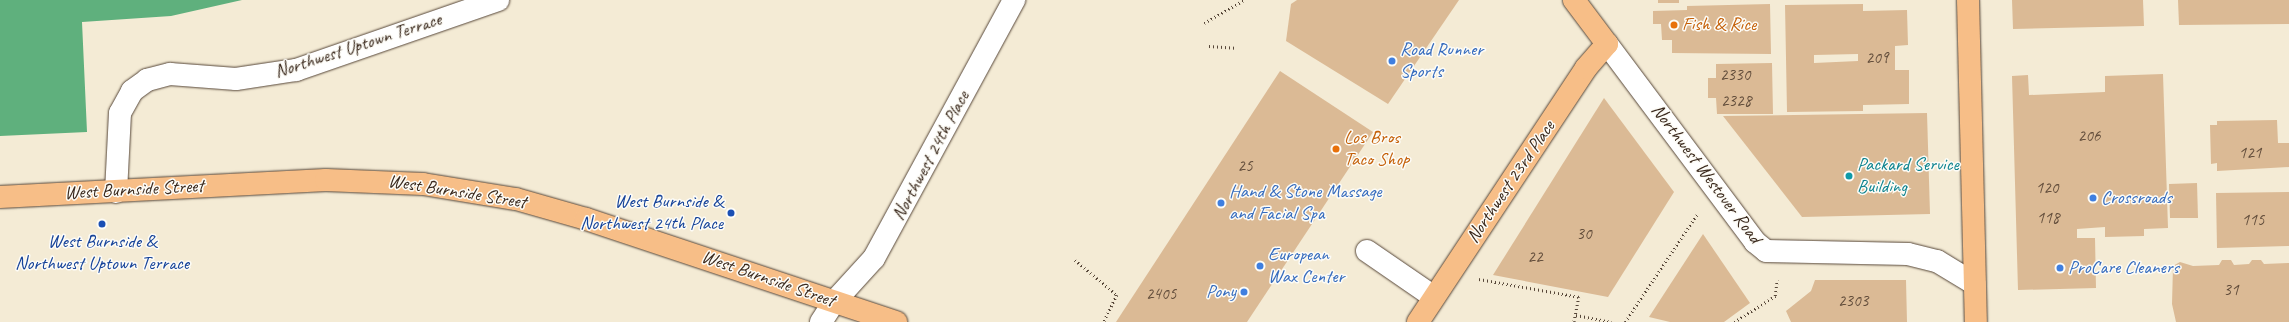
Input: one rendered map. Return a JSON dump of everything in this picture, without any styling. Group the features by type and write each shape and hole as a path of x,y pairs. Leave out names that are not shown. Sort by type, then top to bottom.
{"main road":[{"name":"Northwest Westover Road","path":"1574,0 1607,44"},
{"path":"1968,0 1975,319"},
{"name":"Northwest 23rd Place","path":"1418,322 1586,68 1607,44"},
{"name":"West Burnside Street","path":"0,197 326,180 380,180 463,190 516,199 586,219 896,322"}],"street":[{"name":"Northwest Uptown Terrace","path":"116,192 120,113 132,91 147,80 170,74 236,79 296,70 498,0"},
{"name":"Northwest 24th Place","path":"821,322 834,302 874,258 1014,0"},
{"name":"Northwest Westover Road","path":"1607,44 1755,242 1766,251 1782,254 1908,254 1937,261 1975,284"},
{"path":"1367,251 1434,297"}],"path":[{"path":"1204,23 1244,0"},
{"path":"1209,46 1235,48"},
{"path":"1625,322 1683,236"},
{"path":"1075,260 1117,295 1104,322"},
{"path":"1455,265 1476,278 1579,297 1574,322"},
{"path":"1734,322 1775,296"},
{"path":"1576,315 1611,322"}],"green space":[{"path":"0,0 242,0 171,16 82,22 87,132 0,136"}],"building":[{"path":"1297,0 1459,0 1388,104 1286,41 1291,4"},
{"path":"1658,0 1679,0 1679,3 1658,3"},
{"path":"2012,0 2143,0 2144,26 2013,29"},
{"path":"2178,0 2289,0 2289,24 2179,25"},
{"path":"1770,4 1771,54 1672,53 1672,40 1662,40 1661,24 1653,24 1653,11 1687,10 1687,6"},
{"path":"1863,4 1863,11 1907,10 1908,45 1895,46 1895,70 1909,70 1909,104 1863,105 1863,111 1787,112 1785,5","holes":["1858,54 1858,61 1814,63 1814,55"]},
{"path":"1772,63 1773,114 1717,114 1716,98 1708,98 1708,78 1716,78 1716,64"},
{"path":"1280,71 1373,132 1247,322 1116,322"},
{"path":"2163,74 2168,228 2144,229 2144,236 2105,237 2105,227 2077,229 2077,238 2095,238 2096,288 2018,290 2012,76 2028,75 2029,95 2105,92 2105,76"},
{"path":"1604,98 1674,192 1608,297 1493,275"},
{"name":"Packard Service Building","path":"1927,113 1930,214 1802,217 1723,116"},
{"path":"2277,120 2278,143 2289,143 2289,167 2217,171 2217,163 2211,164 2210,125 2217,125 2217,121"},
{"path":"2197,183 2198,218 2170,218 2169,184"},
{"path":"2289,192 2289,246 2217,248 2216,193"},
{"path":"1703,234 1750,303 1724,322 1670,322 1649,317"},
{"path":"2222,260 2231,260 2234,265 2249,264 2252,260 2261,260 2264,264 2289,263 2289,322 2176,322 2172,304 2173,266 2180,262 2193,266 2219,265"},
{"path":"1815,280 1906,280 1907,322 1791,322 1786,311 1811,291"}],"place":[{"name":"Fish & Rice","path":"1674,25"},
{"name":"Road Runner Sports","path":"1392,61"},
{"name":"Los Bros Taco Shop","path":"1336,149"},
{"name":"Packard Service Building","path":"1849,176"},
{"name":"Crossroads","path":"2093,198"},
{"name":"Hand & Stone Massage and Facial Spa","path":"1221,203"},
{"name":"West Burnside & Northwest 24th Place","path":"731,213"},
{"name":"West Burnside & Northwest Uptown Terrace","path":"102,224"},
{"name":"European Wax Center","path":"1260,266"},
{"name":"ProCare Cleaners","path":"2060,268"},
{"name":"Pony","path":"1244,292"}]}
